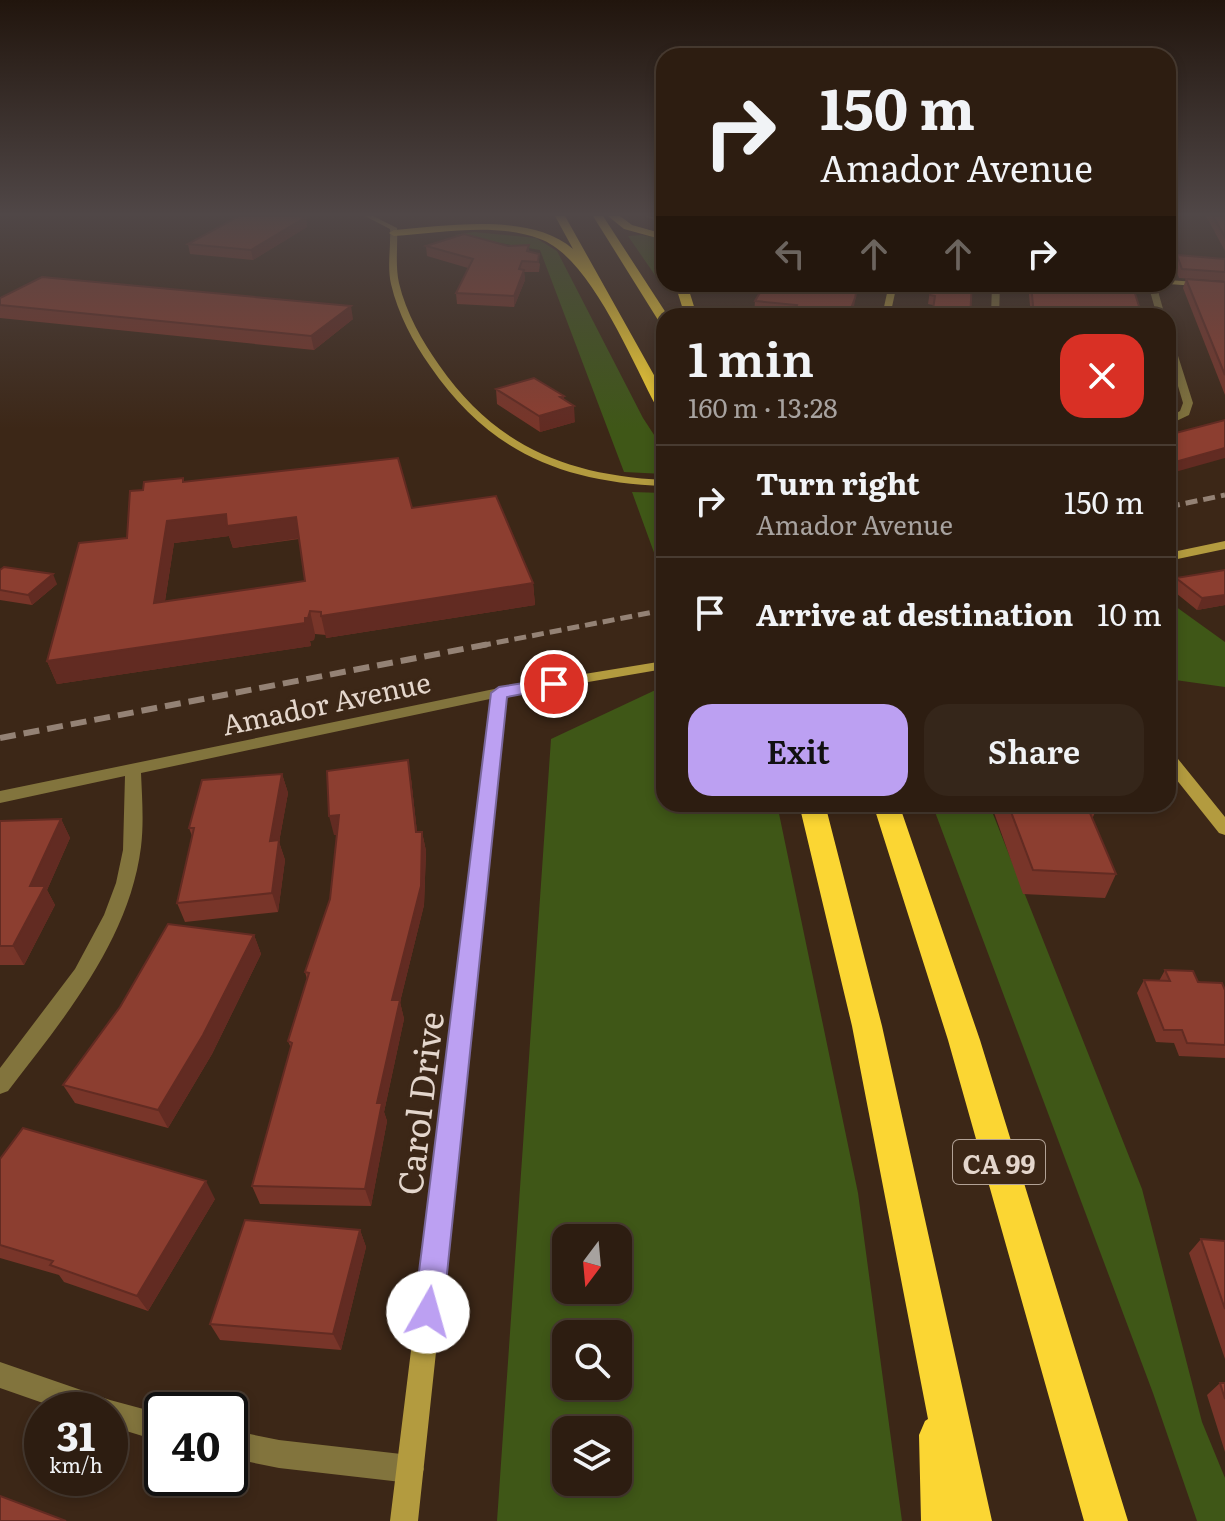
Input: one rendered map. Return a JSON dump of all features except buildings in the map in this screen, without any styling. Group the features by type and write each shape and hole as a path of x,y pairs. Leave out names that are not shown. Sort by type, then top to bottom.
{"highway":[{"path":"598,287 656,392"},
{"path":"643,287 656,308"},
{"path":"814,812 867,1026 970,1521"},
{"name":"CA 99","path":"889,812 964,1040 1106,1521"},
{"path":"935,1360 943,1521"}],"main road":[{"path":"398,287 401,303 421,345 443,376 498,435 523,451 577,471 656,483"},
{"path":"1176,555 1225,545"},
{"name":"Amador Avenue","path":"499,693 656,666"},
{"name":"Carol Drive","path":"404,1521 499,693"},
{"path":"1176,768 1225,829"}],"street":[{"path":"1176,363 1188,403 1185,413 1176,418"},
{"name":"Amador Avenue","path":"0,797 499,693"},
{"path":"0,1084 55,1014 93,958 108,928 122,894 133,848 133,769"},
{"path":"0,1375 50,1392"},
{"path":"248,1448 410,1469"}],"green space":[{"path":"554,287 576,287 656,438 656,474 624,472"},
{"path":"632,492 656,493 656,558"},
{"path":"1176,607 1225,642 1225,687 1176,680"},
{"path":"656,690 656,812 779,812 858,1193 902,1521 497,1521 551,739"},
{"path":"935,812 992,812 1142,1189 1202,1422 1225,1478 1225,1521 1197,1521 1153,1393"}],"railway":[{"path":"1176,505 1225,495"},
{"path":"479,646 656,612"},
{"path":"0,738 489,644"}],"route":[{"path":"428,1312 499,693 554,684"}]}
